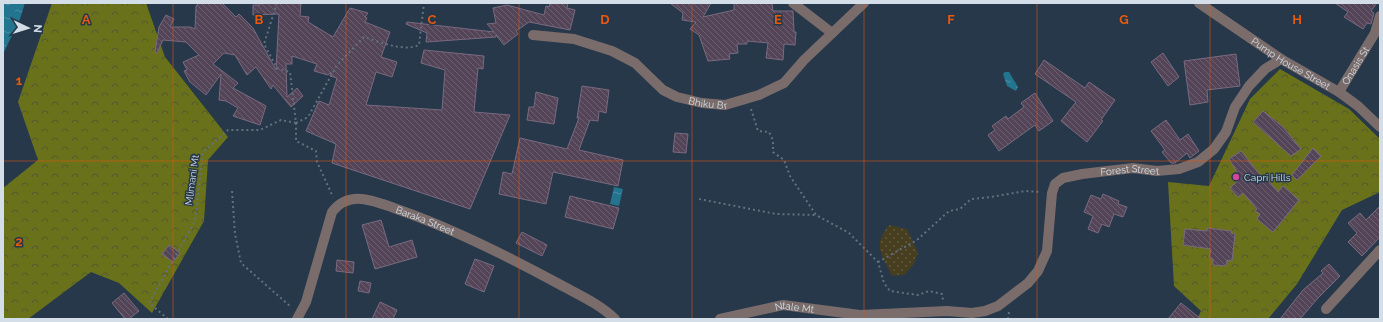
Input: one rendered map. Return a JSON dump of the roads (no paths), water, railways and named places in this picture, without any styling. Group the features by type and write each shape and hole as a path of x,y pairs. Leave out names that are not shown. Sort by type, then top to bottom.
{"street":[{"path":"793,3 832,33"},
{"name":"Bhiku Br","path":"533,35 574,39 612,51 635,63 663,90 677,97 702,103 725,105 744,100 784,83 804,60 864,3"},
{"name":"Pump House Street","path":"1199,3 1281,59 1339,92 1358,106 1380,127"},
{"name":"Onasis St","path":"1339,92 1374,33 1380,16"},
{"name":"Forest Street","path":"1010,297 1028,283 1038,271 1047,251 1052,193 1056,184 1063,178 1133,168 1157,171 1179,169 1198,162 1214,149 1222,138 1235,107 1249,86 1265,70 1281,59"},
{"name":"Baraka Street","path":"298,317 319,262 329,219 337,205 345,201 363,199 427,220 491,249 585,299 615,319"},
{"path":"1326,309 1380,250"},
{"name":"Ntale Mt","path":"720,319 783,305 860,315 947,311 972,313 985,311 998,306 1010,297"}],"water":[{"path":"3,3 25,3 20,19 3,54"},
{"path":"1005,72 1009,72 1018,87 1016,91 1007,86 1003,74"},
{"path":"614,187 623,189 619,206 610,204"}],"place":[{"name":"Capri Hills","path":"1236,177"}]}
